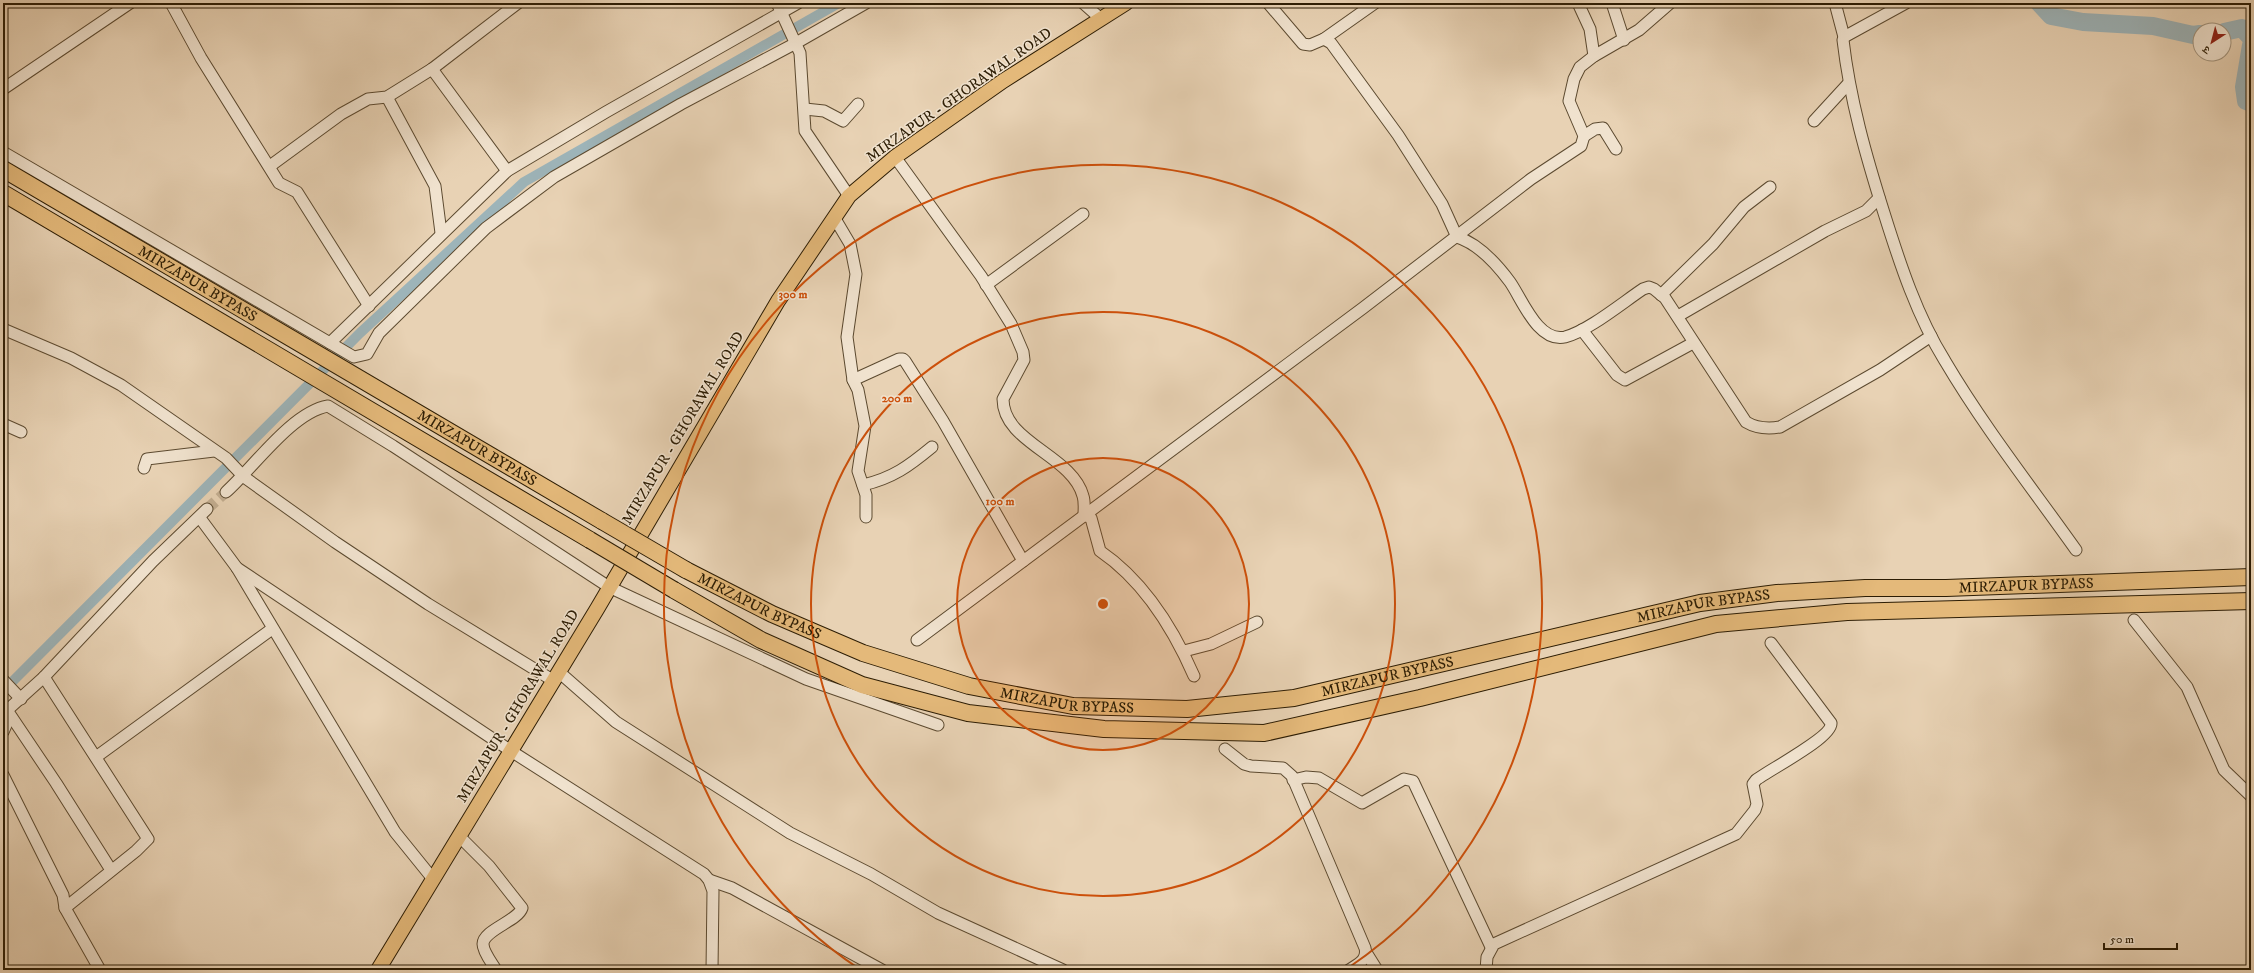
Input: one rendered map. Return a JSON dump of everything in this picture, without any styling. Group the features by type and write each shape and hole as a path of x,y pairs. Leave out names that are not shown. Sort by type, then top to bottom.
{"highway":[{"name":"MIRZAPUR BYPASS","path":"3,169 686,570 772,614 863,653 969,686 1073,706 1188,709 1294,698 1700,603 1777,593 1865,588 1954,587 2251,577"},
{"name":"MIRZAPUR BYPASS","path":"3,193 761,640 862,685 968,713 1104,729 1264,733 1420,698 1716,624 1847,612 2251,601"}],"main road":[{"name":"MIRZAPUR - GHORAWAL ROAD","path":"378,970 556,677 778,301 849,196 895,158 1003,81 1126,3"}],"street":[{"path":"3,89 130,3"},
{"path":"171,3 201,58 270,166 279,183 297,192 369,306"},
{"path":"270,166 351,108 368,99 387,97 432,69 518,3"},
{"path":"334,346 369,306 507,171 606,112 798,3"},
{"path":"3,152 354,357 367,354 379,333 486,228 554,177 795,39 866,3"},
{"path":"1083,3 1101,19"},
{"path":"1268,3 1303,44 1310,45 1324,39 1374,3"},
{"path":"1578,3 1590,30 1594,56"},
{"path":"1612,3 1624,40"},
{"path":"916,640 1532,179 1581,146 1584,136 1569,101 1569,94 1580,67 1594,56 1639,30 1670,3"},
{"path":"1835,3 1844,37 1843,40 1848,84 1857,125 1899,262 1931,336 1988,428 2076,550"},
{"path":"1844,37 1906,3"},
{"path":"782,13 800,53 805,131 849,196"},
{"path":"1324,39 1335,48 1398,135 1442,204 1457,236 1471,241 1496,264 1510,282 1533,321 1550,335 1558,338 1582,330 1643,289 1649,287 1654,289 1661,295 1678,316 1693,343 1746,422 1753,426 1772,428 1780,427 1880,370 1931,336"},
{"path":"432,69 507,171"},
{"path":"1814,121 1848,84"},
{"path":"387,97 435,186 441,234"},
{"path":"804,109 824,111 843,121 858,104"},
{"path":"1584,136 1601,127 1616,150"},
{"path":"895,158 986,285 1012,324 1023,352 1024,360 1004,399 1003,406 1008,417 1019,431 1035,446 1066,468 1083,496 1084,515"},
{"path":"1661,295 1712,244 1744,207 1770,187"},
{"path":"1678,316 1825,231 1866,211 1879,198"},
{"path":"986,285 1083,214"},
{"path":"834,217 850,244 856,274 848,336 854,380 858,390 865,426 858,471 864,485 866,517"},
{"path":"3,329 103,374 226,458 240,472 335,542 428,604 556,677 616,722 790,833 877,878 938,914 1063,970"},
{"path":"1582,330 1617,375 1625,380 1693,343"},
{"path":"854,380 899,359 903,359 905,361 943,421 1023,561"},
{"path":"226,492 240,472 292,424 318,409 328,406 393,446 609,587 806,679 938,725"},
{"path":"3,424 21,432"},
{"path":"864,485 881,481 905,469 932,447"},
{"path":"144,468 147,459 214,450"},
{"path":"3,732 7,713 44,677 153,561 203,514 340,738 395,832 433,879"},
{"path":"1084,515 1091,518 1100,551 1118,563 1143,591 1167,622 1184,651 1194,676"},
{"path":"237,568 511,751 692,865 710,880 732,888 882,970"},
{"path":"2134,620 2187,687 2224,770 2251,796"},
{"path":"1184,651 1211,644 1257,622"},
{"path":"96,757 272,629"},
{"path":"1486,970 1487,957 1491,947 1641,876 1736,834 1755,810 1757,804 1753,784 1756,780 1819,740 1832,726 1771,643"},
{"path":"44,677 148,839 136,851 65,908"},
{"path":"3,680 21,698"},
{"path":"7,713 56,783 111,870"},
{"path":"1225,749 1244,764 1251,766 1283,768 1292,776 1367,954 1377,970"},
{"path":"3,776 63,896 65,908 97,969"},
{"path":"1294,780 1306,777 1320,778 1362,803 1404,779 1413,781 1491,947"},
{"path":"460,837 489,866 522,908 518,914 488,935 484,940 484,947 496,970"},
{"path":"710,880 713,891 712,970"},
{"path":"1349,970 1363,960 1367,954"}],"waterway":[{"path":"3,691 360,333 524,182 839,3"},
{"path":"2039,3 2051,16 2083,22 2153,26 2192,35"},
{"path":"2232,30 2242,28 2251,38"},
{"path":"2251,45 2244,87 2246,101 2251,103"}],"tunnel":[{"path":"207,509 226,492"}]}
